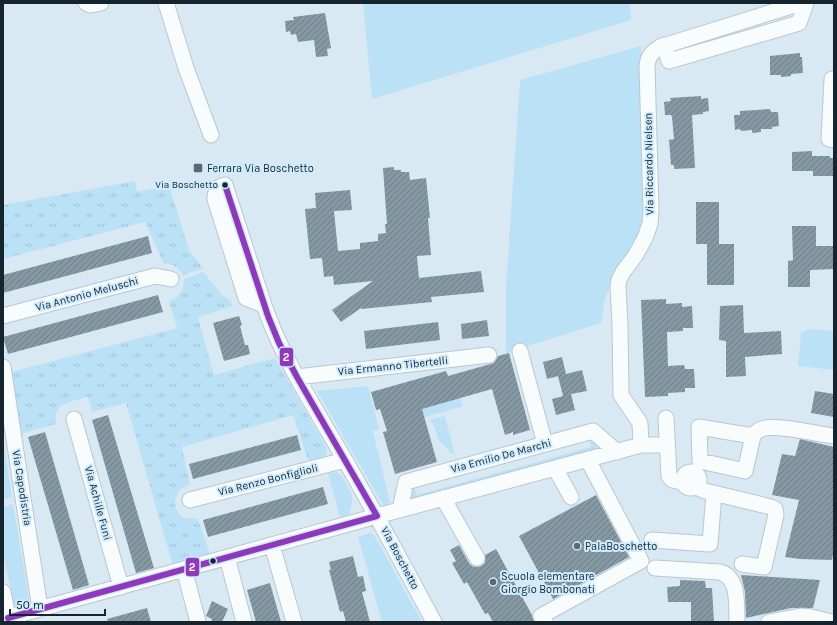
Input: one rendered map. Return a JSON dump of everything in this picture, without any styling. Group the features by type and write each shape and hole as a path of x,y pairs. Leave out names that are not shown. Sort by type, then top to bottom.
{"street":[{"path":"86,3 91,5 100,3"},
{"path":"166,3 186,68 211,135"},
{"name":"Via Riccardo Nielsen","path":"641,446 640,423 621,395 618,287 619,280 623,272 641,248 650,224 648,59 650,54 664,45 802,3"},
{"path":"664,45 669,61 770,32 799,23 806,3"},
{"path":"765,14 770,32"},
{"path":"695,36 700,52"},
{"path":"833,79 830,140 834,140"},
{"name":"Via Boschetto","path":"225,185 278,343 377,516 434,622"},
{"name":"Via Antonio Meluschi","path":"3,316 155,276 171,279"},
{"path":"520,351 545,444"},
{"name":"Via Ermanno Tibertelli","path":"297,376 489,354"},
{"name":"Via Capodistria","path":"3,367 40,609"},
{"path":"666,418 669,476 672,480 689,484 705,491 771,506 776,511 764,567 742,564"},
{"name":"Via Achille Funi","path":"74,419 121,587"},
{"path":"753,436 754,433 760,429 773,427 834,436"},
{"name":"Via Emilio De Marchi","path":"400,510 406,482 593,431 617,452"},
{"path":"3,592 6,620 40,609 227,557 555,468 641,446 667,445"},
{"name":"Via Renzo Bonfiglioli","path":"190,500 345,460"},
{"path":"545,622 541,616 641,561 588,460"},
{"path":"555,468 571,497"},
{"path":"652,540 710,544 714,493"},
{"path":"444,498 477,558"},
{"path":"272,545 294,622"},
{"path":"227,557 244,622"},
{"path":"655,568 720,572 729,576 734,584 737,622"},
{"path":"184,569 198,622"},
{"path":"769,622 801,616 811,616 832,622"}],"green space":[{"path":"363,3 630,3 631,20 372,99"},
{"path":"641,46 645,183 644,220 636,245 623,261 605,298 601,323 506,353 506,287 520,80"},
{"path":"135,181 137,192 169,185 189,250 203,268 183,275 175,266 164,264 145,222 3,259 3,205"},
{"path":"203,272 223,296 230,300 233,306 198,317 214,375 275,358 326,447 327,453 324,458 308,460 293,415 182,447 190,485 180,490 177,495 175,505 180,515 185,518 198,519 210,555 173,566 126,403 92,412 88,397 75,400 60,407 57,411 56,424 20,434 8,373 177,328 169,301 181,293 184,279"},
{"path":"808,329 834,331 834,370 798,366 801,333"},
{"path":"368,386 379,429 373,431 390,503 383,505 317,391"},
{"path":"460,398 463,406 390,429 387,418"},
{"path":"445,416 455,455 449,452 440,442 432,422 429,420"},
{"path":"3,438 12,497 3,499"},
{"path":"589,439 601,450 408,502 414,486 417,495 591,447"},
{"path":"337,472 346,483 352,499 352,506 349,514 340,518 328,473"},
{"path":"13,504 30,604 15,608 3,554 3,507"},
{"path":"371,533 376,538 422,622 382,622 358,537"}],"building":[{"path":"325,13 331,48 327,49 328,56 316,57 314,40 298,42 296,34 291,35 290,31 286,32 285,21 294,20 293,17"},
{"path":"800,53 800,57 802,57 803,73 781,77 781,75 770,75 770,56"},
{"path":"701,96 701,99 708,98 709,111 703,112 703,114 692,115 695,168 674,169 674,165 671,165 669,140 674,139 672,117 671,115 665,115 664,102 671,101 670,98"},
{"path":"770,109 771,112 778,112 779,126 772,127 772,129 761,129 761,132 752,133 752,130 735,130 734,115 740,115 740,111"},
{"path":"812,151 812,156 830,156 830,158 834,158 834,176 813,176 813,171 792,171 792,152"},
{"path":"394,167 394,170 409,172 410,180 426,178 430,218 428,218 431,255 417,256 419,278 481,271 484,292 431,297 432,302 361,308 341,322 332,310 373,281 334,285 333,276 324,277 322,258 310,259 305,209 316,208 315,193 350,190 352,210 334,211 338,251 360,249 360,243 378,241 378,234 386,233 385,224 387,224 383,168"},
{"path":"696,202 719,202 719,244 734,244 734,285 707,285 707,244 696,244"},
{"path":"792,226 816,226 816,246 834,246 834,269 810,270 810,287 788,287 788,261 793,260"},
{"path":"148,236 152,253 3,293 3,275"},
{"path":"158,295 163,312 8,354 3,337"},
{"path":"666,299 666,304 682,303 682,307 692,306 693,328 683,328 683,331 667,332 668,366 684,365 685,369 694,369 695,388 685,388 685,392 668,393 668,396 645,397 641,300"},
{"path":"743,305 744,333 781,331 782,354 745,357 746,376 726,377 726,341 719,340 720,306"},
{"path":"239,316 245,345 248,345 250,354 224,361 213,323"},
{"path":"487,320 489,336 462,339 461,324"},
{"path":"438,322 440,340 366,349 364,331"},
{"path":"509,353 530,430 513,435 513,432 505,435 492,389 422,409 437,462 395,474 383,432 387,431 380,409 376,410 371,392 446,371 448,376 494,363 498,356"},
{"path":"562,357 566,374 547,379 543,362"},
{"path":"582,370 587,391 571,394 575,410 556,415 552,399 563,396 558,376"},
{"path":"815,391 834,394 834,417 811,413"},
{"path":"108,415 154,568 136,573 92,420"},
{"path":"45,432 89,585 73,590 28,437"},
{"path":"297,435 301,450 193,479 189,464"},
{"path":"800,439 834,447 834,550 832,560 785,557 799,500 772,495 782,454 795,456"},
{"path":"323,487 328,504 208,537 203,520"},
{"name":"PalaBoschetto","path":"596,495 629,557 553,599 519,536"},
{"name":"Scuola elementare Giorgio Bombonati","path":"459,545 469,563 472,566 477,567 485,563 485,555 496,549 532,615 534,622 493,622 488,613 485,614 467,582 464,584 452,563 456,561 450,550"},
{"path":"353,556 358,577 363,576 366,591 362,592 370,622 346,622 343,611 340,612 329,570 331,570 329,562"},
{"path":"741,575 820,580 813,608 791,608 746,618 745,592"},
{"path":"680,580 705,581 706,588 712,588 714,622 691,622 691,602 668,602 667,587 680,586"},
{"path":"270,583 281,622 256,622 247,590"},
{"path":"212,601 228,609 222,622 211,622 212,619 206,616"},
{"path":"147,608 151,622 108,622 107,619"}],"transit line":[{"name":"2","path":"225,185 268,316 279,343 377,516"},
{"name":"2","path":"8,618 377,516"}],"place":[{"name":"Ferrara Via Boschetto","path":"198,168"},
{"name":"Via Boschetto","path":"225,185"},
{"name":"PalaBoschetto","path":"577,546"},
{"name":"Scuola elementare Giorgio Bombonati","path":"493,582"}]}
